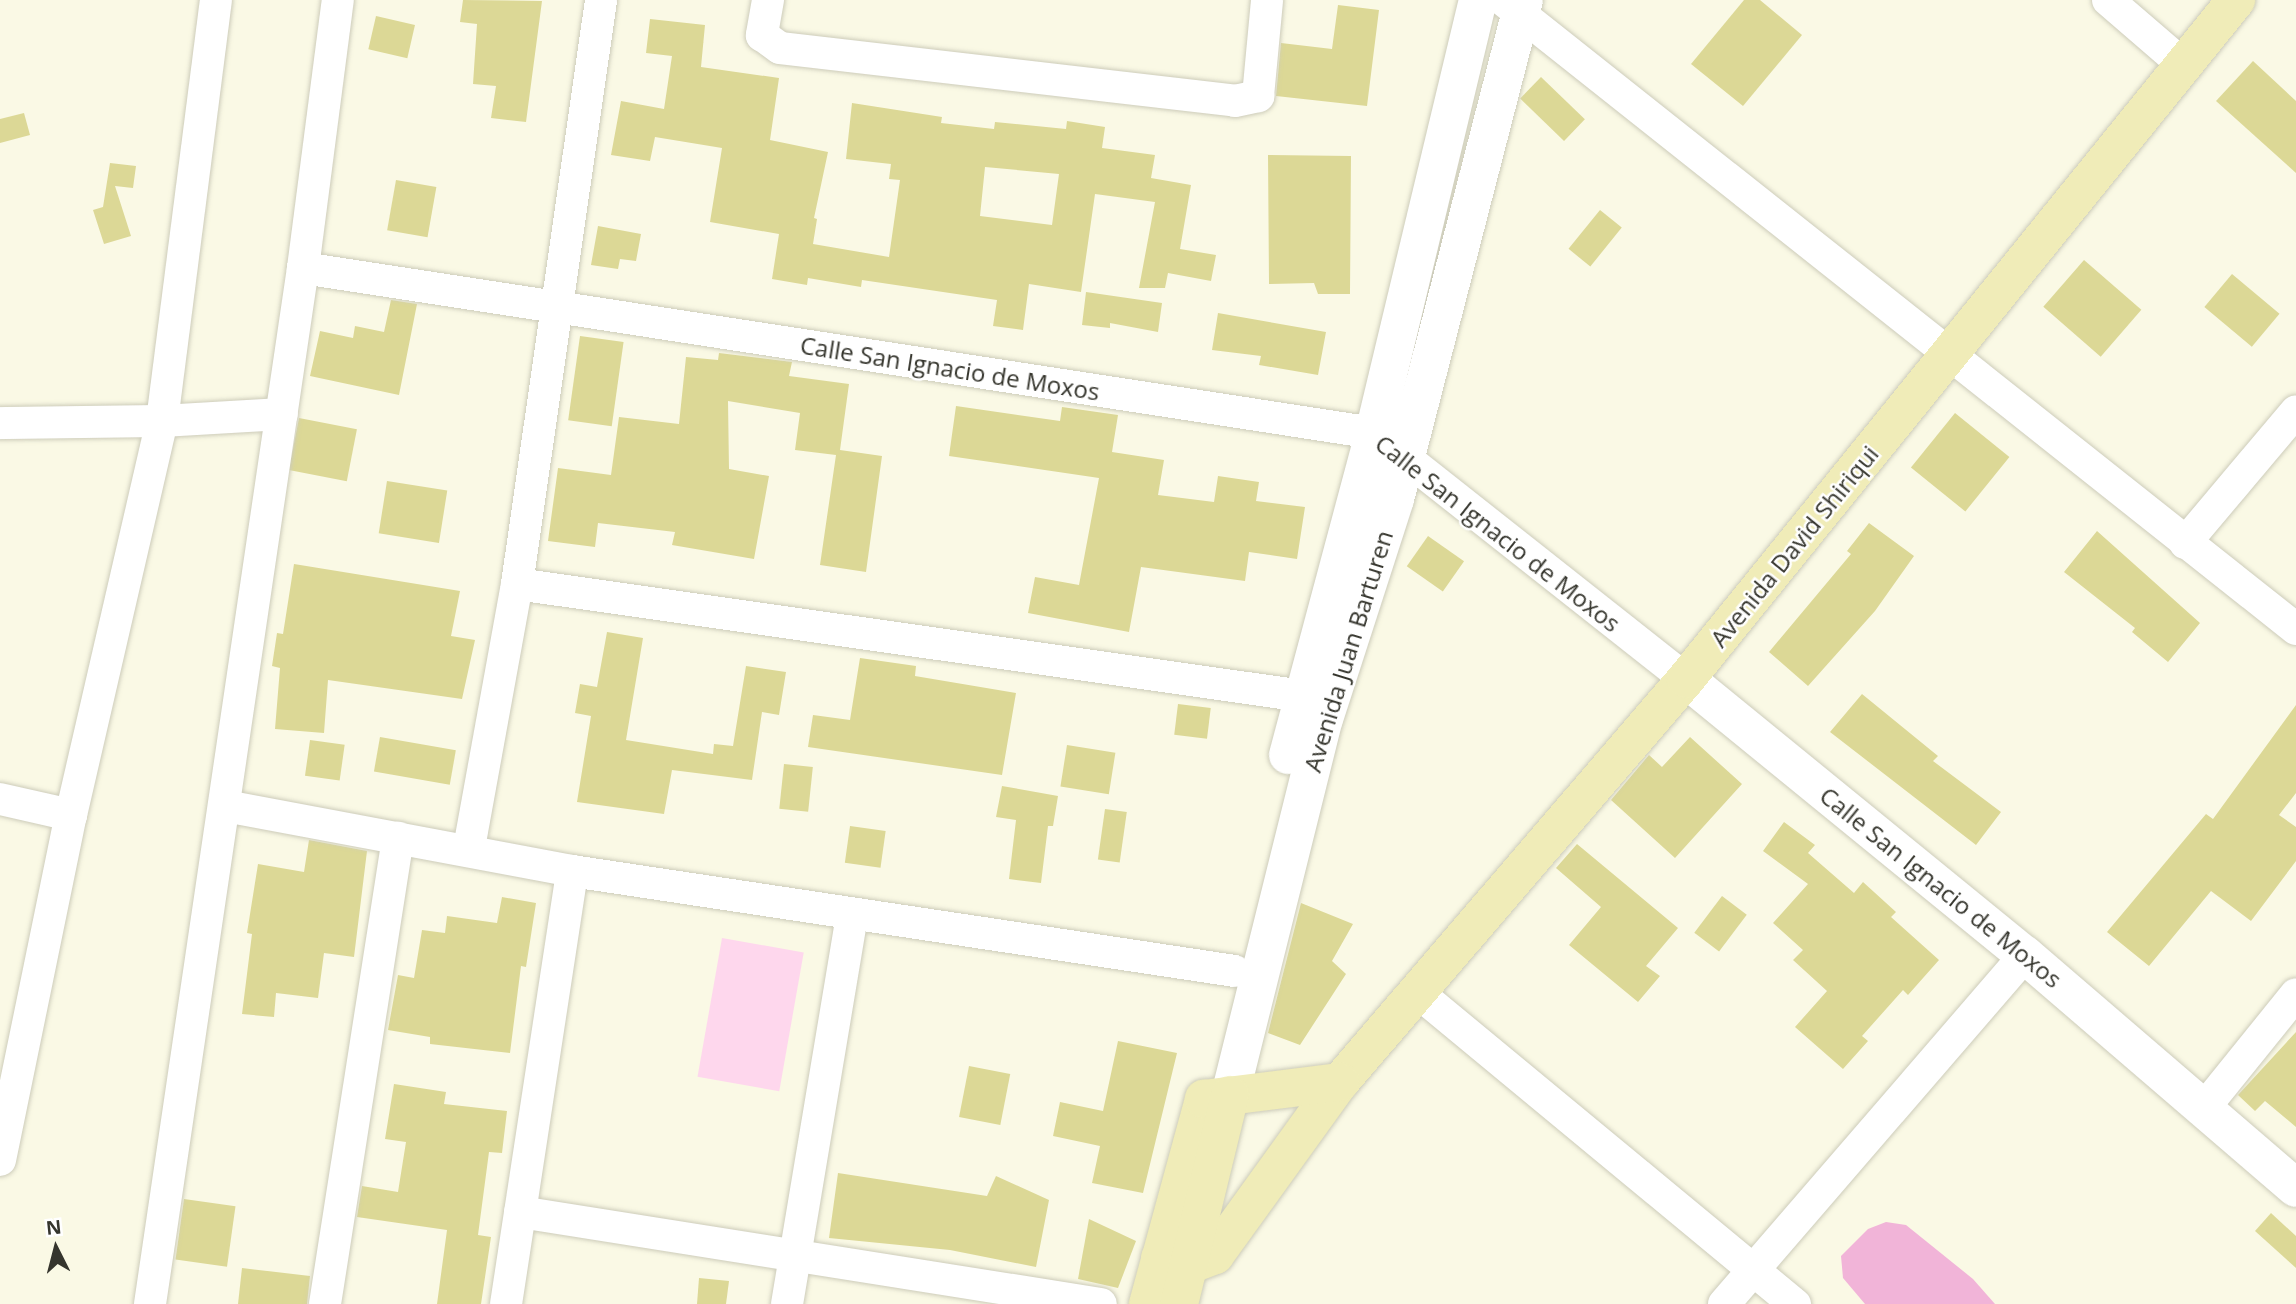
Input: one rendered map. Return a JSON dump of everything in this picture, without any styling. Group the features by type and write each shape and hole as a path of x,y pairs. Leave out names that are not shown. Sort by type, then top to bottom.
{"main road":[{"name":"Avenida David Shiriqui","path":"1175,1261 1215,1255 1340,1082 1686,679 2181,63 2236,0"},
{"path":"1217,1097 1340,1082"},
{"name":"Avenida Juan Barturen","path":"1147,1304 1175,1261 1217,1097"},
{"name":"Avenida Juan Barturen","path":"1175,1261 1179,1304"}],"street":[{"path":"1,1147 71,815 162,421 216,0"},
{"path":"150,1304 282,414 338,0"},
{"path":"469,848 517,584 559,309 601,0"},
{"path":"768,0 762,36 780,48 1235,101 1258,96 1267,0"},
{"name":"Avenida Juan Barturen","path":"1217,1097 1235,971 1303,696 1374,433 1478,0"},
{"path":"2108,0 2181,63"},
{"path":"1516,5 2185,543 2296,629"},
{"name":"Avenida Juan Barturen","path":"1217,1097 1324,719 1406,458 1516,5"},
{"name":"Calle San Ignacio de Moxos","path":"303,268 1374,433 1686,679 2025,955 2296,1188"},
{"path":"2185,543 2296,411"},
{"path":"0,423 162,421 282,414"},
{"path":"517,584 1303,696"},
{"path":"0,799 71,815"},
{"path":"225,806 398,838 469,848 572,871 1235,971"},
{"path":"325,1304 398,838"},
{"path":"506,1304 572,871"},
{"path":"787,1304 852,914"},
{"path":"1724,1304 2025,955"},
{"path":"1416,991 1796,1304"},
{"path":"2204,1108 2296,994"},
{"path":"520,1212 1101,1304"}],"shaded area":[{"path":"722,938 804,952 779,1091 698,1077"},
{"path":"1886,1222 1906,1225 1973,1279 1995,1304 1865,1304 1843,1278 1841,1256 1868,1229"}],"building":[{"path":"463,0 542,1 526,122 491,118 496,86 473,84 477,24 460,22"},
{"path":"1744,0 1760,0 1802,35 1743,106 1691,64"},
{"path":"1338,5 1379,10 1367,106 1276,96 1281,43 1332,49"},
{"path":"376,16 415,25 407,58 368,49"},
{"path":"650,19 705,25 701,67 779,78 770,140 828,152 814,218 817,219 813,244 889,257 900,180 889,179 891,164 846,159 852,103 942,117 941,123 994,129 995,122 1066,129 1067,121 1105,127 1102,148 1155,155 1151,178 1191,185 1180,249 1216,255 1211,281 1168,273 1165,288 1139,288 1155,202 1095,194 1081,292 1029,284 1023,330 993,326 997,300 862,280 861,287 808,278 807,285 772,279 779,234 710,222 722,148 655,137 650,161 611,155 621,101 664,109 672,56 646,53","holes":["985,167 1059,174 1052,225 980,216"]},
{"path":"2253,61 2296,101 2296,173 2216,101"},
{"path":"1541,77 1585,119 1564,141 1520,99"},
{"path":"24,113 30,135 0,143 0,119"},
{"path":"1268,155 1351,156 1350,294 1318,294 1314,283 1269,284"},
{"path":"110,163 136,166 133,188 115,186 131,236 104,244 93,210 103,207"},
{"path":"396,180 436,187 428,237 387,230"},
{"path":"1600,210 1622,228 1590,266 1569,249"},
{"path":"598,226 641,234 636,261 620,259 618,269 591,265"},
{"path":"2084,260 2141,310 2101,357 2043,307"},
{"path":"2232,274 2279,314 2252,347 2204,307"},
{"path":"1086,292 1162,303 1158,332 1110,323 1110,328 1082,325"},
{"path":"391,300 417,304 399,395 310,376 320,331 353,338 355,326 384,332"},
{"path":"1218,313 1326,332 1318,375 1259,365 1261,356 1212,350"},
{"path":"580,336 624,342 612,426 568,420"},
{"path":"719,353 792,362 789,376 849,384 840,450 882,456 866,572 820,565 836,455 795,450 800,413 728,401 729,469 769,476 754,559 672,545 675,532 598,523 595,547 548,541 558,468 611,475 619,417 679,424 686,357 718,360"},
{"path":"956,406 1060,421 1062,407 1118,415 1112,452 1164,460 1158,495 1214,502 1218,476 1259,482 1256,501 1305,507 1297,559 1249,552 1245,581 1141,567 1129,632 1028,613 1035,577 1079,585 1099,478 949,456"},
{"path":"1955,413 2009,457 1965,511 1911,467"},
{"path":"299,418 357,429 347,481 289,470"},
{"path":"387,481 447,491 439,543 379,533"},
{"path":"1869,523 1914,556 1875,611 1808,686 1769,652 1851,554 1847,551"},
{"path":"2097,531 2200,623 2168,662 2132,632 2135,628 2064,572"},
{"path":"1428,536 1464,561 1443,592 1407,566"},
{"path":"294,564 460,591 451,636 475,640 462,699 328,680 324,733 275,729 280,668 272,666 277,633 283,634"},
{"path":"607,632 643,638 626,740 713,754 714,744 733,746 746,666 786,672 779,715 762,712 752,780 672,770 664,814 577,802 591,716 575,713 580,684 597,687"},
{"path":"860,658 916,666 915,676 1016,693 1002,775 808,747 813,715 850,720"},
{"path":"1862,694 1938,756 1933,761 2001,812 1976,845 1830,732"},
{"path":"1178,704 1211,708 1207,739 1174,735"},
{"path":"2296,705 2296,793 2279,815 2296,827 2296,861 2251,921 2211,891 2149,966 2107,932 2206,814 2213,819"},
{"path":"380,737 456,750 450,785 374,771"},
{"path":"1690,737 1742,784 1675,858 1611,800 1649,755 1662,767"},
{"path":"310,740 345,745 340,781 305,776"},
{"path":"1067,745 1115,753 1109,794 1060,786"},
{"path":"784,764 813,767 808,812 779,809"},
{"path":"1002,786 1058,796 1053,826 1048,826 1041,883 1009,879 1016,820 996,817"},
{"path":"1105,809 1127,812 1120,863 1098,860"},
{"path":"1784,822 1815,845 1808,853 1854,893 1863,882 1896,912 1891,917 1939,960 1908,995 1903,990 1862,1036 1868,1041 1843,1069 1795,1027 1827,991 1793,960 1803,950 1773,923 1808,884 1763,851"},
{"path":"850,826 886,831 881,868 845,863"},
{"path":"309,840 367,851 354,957 324,953 318,998 276,993 274,1017 242,1014 252,934 247,933 258,864 304,872"},
{"path":"1577,844 1678,928 1646,966 1660,976 1638,1002 1569,945 1601,907 1556,868"},
{"path":"1722,896 1747,915 1719,951 1694,933"},
{"path":"502,897 536,903 526,967 521,966 510,1053 430,1044 430,1037 388,1030 398,975 414,978 422,930 445,933 447,916 497,923"},
{"path":"1301,903 1353,924 1332,961 1346,974 1300,1045 1268,1033"},
{"path":"2296,1032 2296,1127 2265,1101 2255,1111 2238,1095"},
{"path":"1118,1041 1177,1053 1143,1193 1092,1183 1100,1146 1053,1136 1060,1102 1103,1111"},
{"path":"969,1066 1010,1074 1000,1125 959,1117"},
{"path":"394,1084 446,1092 444,1104 507,1111 502,1153 489,1152 478,1235 491,1237 481,1304 437,1304 447,1230 357,1217 362,1186 398,1192 406,1142 385,1139"},
{"path":"838,1173 987,1196 996,1176 1049,1200 1036,1267 950,1250 829,1238"},
{"path":"184,1199 235,1206 227,1267 176,1259"},
{"path":"2271,1213 2296,1236 2296,1268 2255,1231"},
{"path":"1089,1219 1136,1241 1118,1288 1078,1279"},
{"path":"242,1268 310,1276 307,1304 238,1304"},
{"path":"699,1278 729,1281 726,1304 697,1304"}]}
